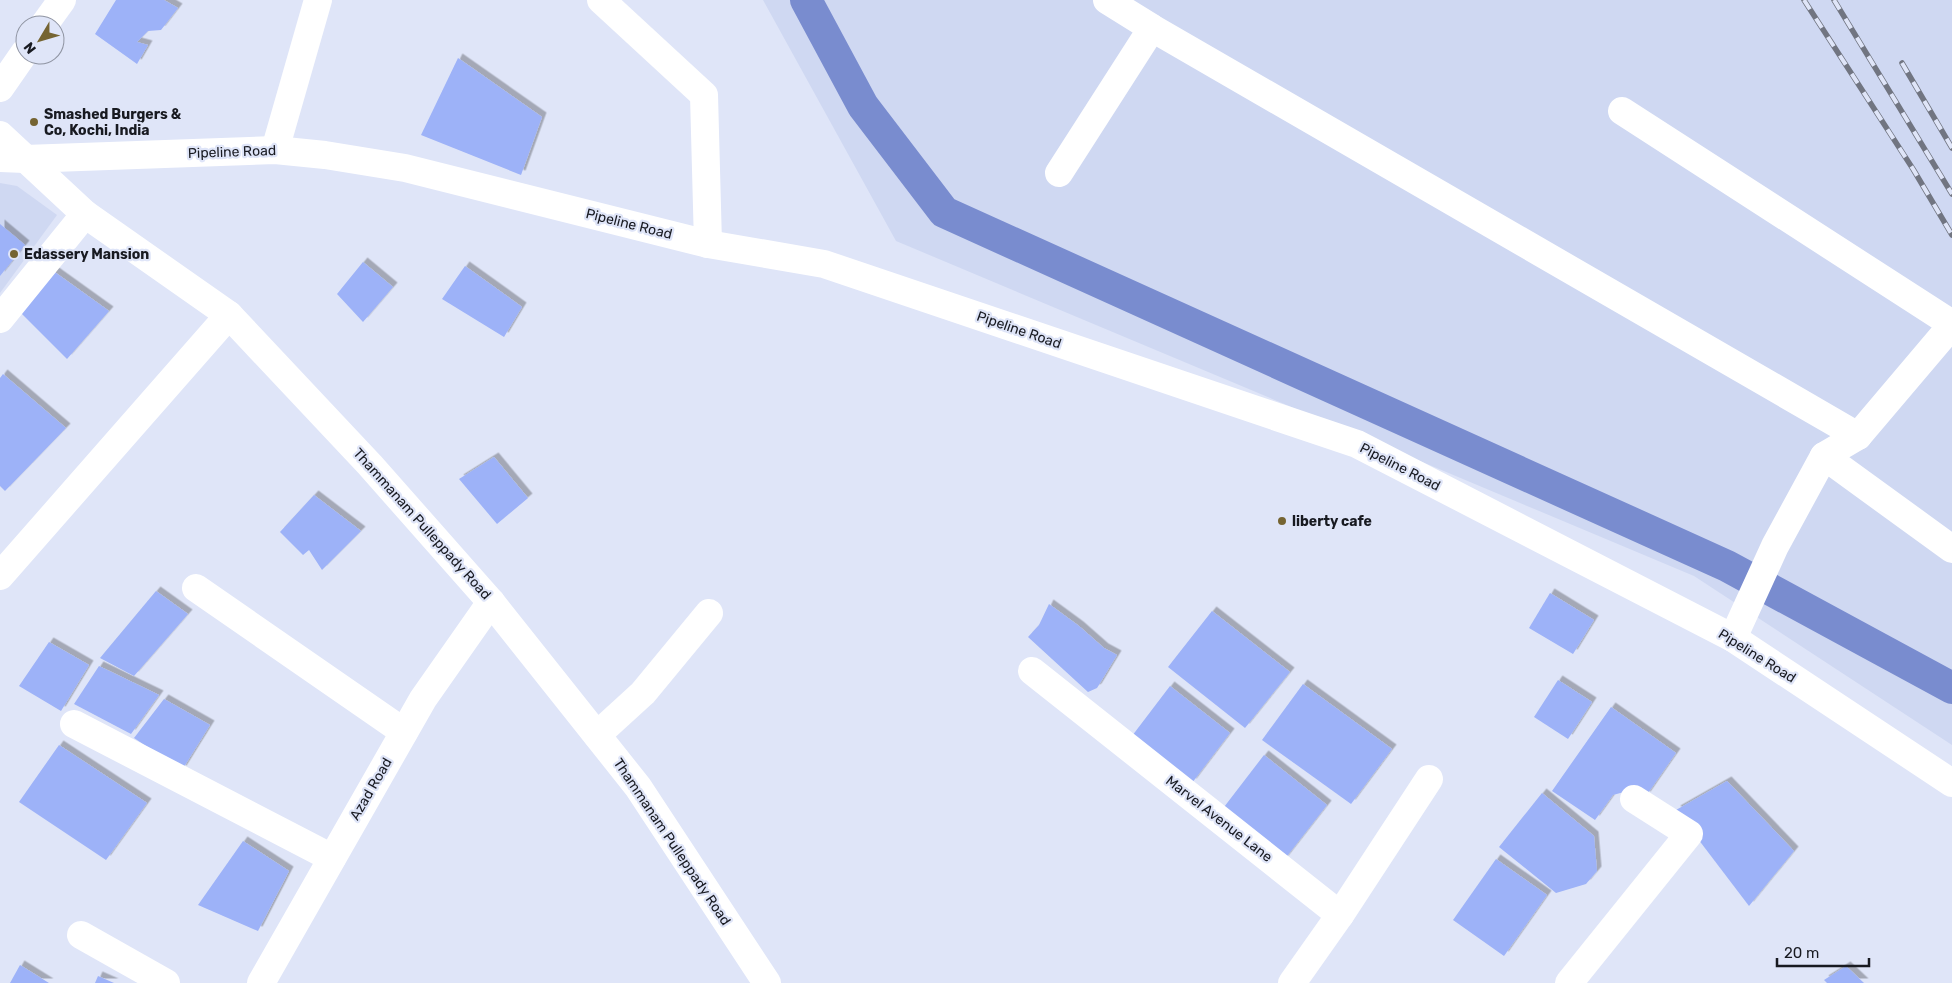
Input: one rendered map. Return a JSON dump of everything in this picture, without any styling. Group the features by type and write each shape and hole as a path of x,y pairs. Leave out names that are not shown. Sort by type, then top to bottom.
{"street":[{"path":"51,15 62,0"},
{"path":"275,150 318,0"},
{"path":"602,0 704,95 708,244"},
{"path":"1107,0 1152,28 1858,436"},
{"path":"1059,173 1152,28"},
{"path":"0,88 16,65"},
{"path":"1622,111 1952,325 1858,436 1824,456 1775,546 1733,638"},
{"name":"Thammanam Pulleppady Road","path":"0,136 13,158 85,214 229,316 370,465 491,602 638,787 767,983"},
{"name":"Pipeline Road","path":"13,158 275,150 324,154 405,168 708,244 824,264 1356,444 1733,638 1952,783"},
{"path":"0,319 85,214"},
{"path":"0,576 229,316"},
{"path":"1824,456 1952,550"},
{"path":"196,588 404,732"},
{"name":"Azad Road","path":"261,983 423,700 491,602"},
{"path":"597,735 643,693 709,613"},
{"name":"Marvel Avenue Lane","path":"1032,671 1340,916"},
{"path":"74,724 332,858"},
{"path":"1292,983 1340,916 1429,778"},
{"path":"1569,983 1689,834 1634,798"},
{"path":"80,935 166,983"}],"shaded area":[{"path":"763,0 1952,0 1952,745 1694,576 896,241"},
{"name":"Edassery Mansion","path":"0,183 17,186 57,215 0,293"}],"building":[{"path":"116,0 164,0 178,8 161,30 148,31 137,42 148,45 137,64 95,34"},
{"path":"458,58 542,117 521,175 421,135"},
{"path":"0,224 25,245 0,276"},
{"path":"363,262 393,287 363,322 337,294"},
{"path":"465,266 522,307 504,337 442,299"},
{"path":"49,268 109,311 67,359 18,310"},
{"path":"3,374 66,428 5,491 0,486 0,378"},
{"path":"494,457 528,498 497,524 459,479"},
{"path":"314,495 361,531 322,570 309,550 303,555 280,532"},
{"path":"156,591 188,614 134,676 100,658"},
{"path":"1550,593 1594,620 1573,654 1529,628"},
{"path":"1049,604 1079,626 1104,648 1117,655 1097,688 1088,692 1028,637 1039,625"},
{"path":"1212,611 1290,672 1245,728 1168,667"},
{"path":"49,642 89,665 61,711 19,686"},
{"path":"99,666 159,695 131,734 74,704"},
{"path":"1558,680 1592,702 1568,739 1534,717"},
{"path":"1303,684 1392,749 1351,804 1262,740"},
{"path":"1170,686 1230,733 1192,783 1132,736"},
{"path":"164,699 210,725 182,770 134,738"},
{"path":"1611,707 1676,753 1646,796 1635,789 1613,795 1595,820 1552,791"},
{"path":"59,745 147,803 106,860 19,802"},
{"path":"1264,755 1327,805 1284,860 1221,811"},
{"path":"1727,781 1794,851 1749,906 1676,810"},
{"path":"1542,793 1594,836 1597,871 1586,884 1556,893 1499,847"},
{"path":"243,841 289,871 258,931 198,905"},
{"path":"1496,859 1547,895 1504,956 1453,920"},
{"path":"20,965 49,983 10,983"},
{"path":"1846,966 1864,983 1827,983 1824,980"},
{"path":"98,976 114,983 95,983"}],"waterway":[{"path":"806,0 863,106 944,212 1727,566 1952,688"}],"railway":[{"path":"1804,0 1913,169 1952,235"},
{"path":"1834,0 1952,194"},
{"path":"1902,63 1952,148"}],"place":[{"name":"Smashed Burgers & Co, Kochi, India","path":"34,122"},
{"name":"Edassery Mansion","path":"14,254"},
{"name":"liberty cafe","path":"1282,521"}]}
